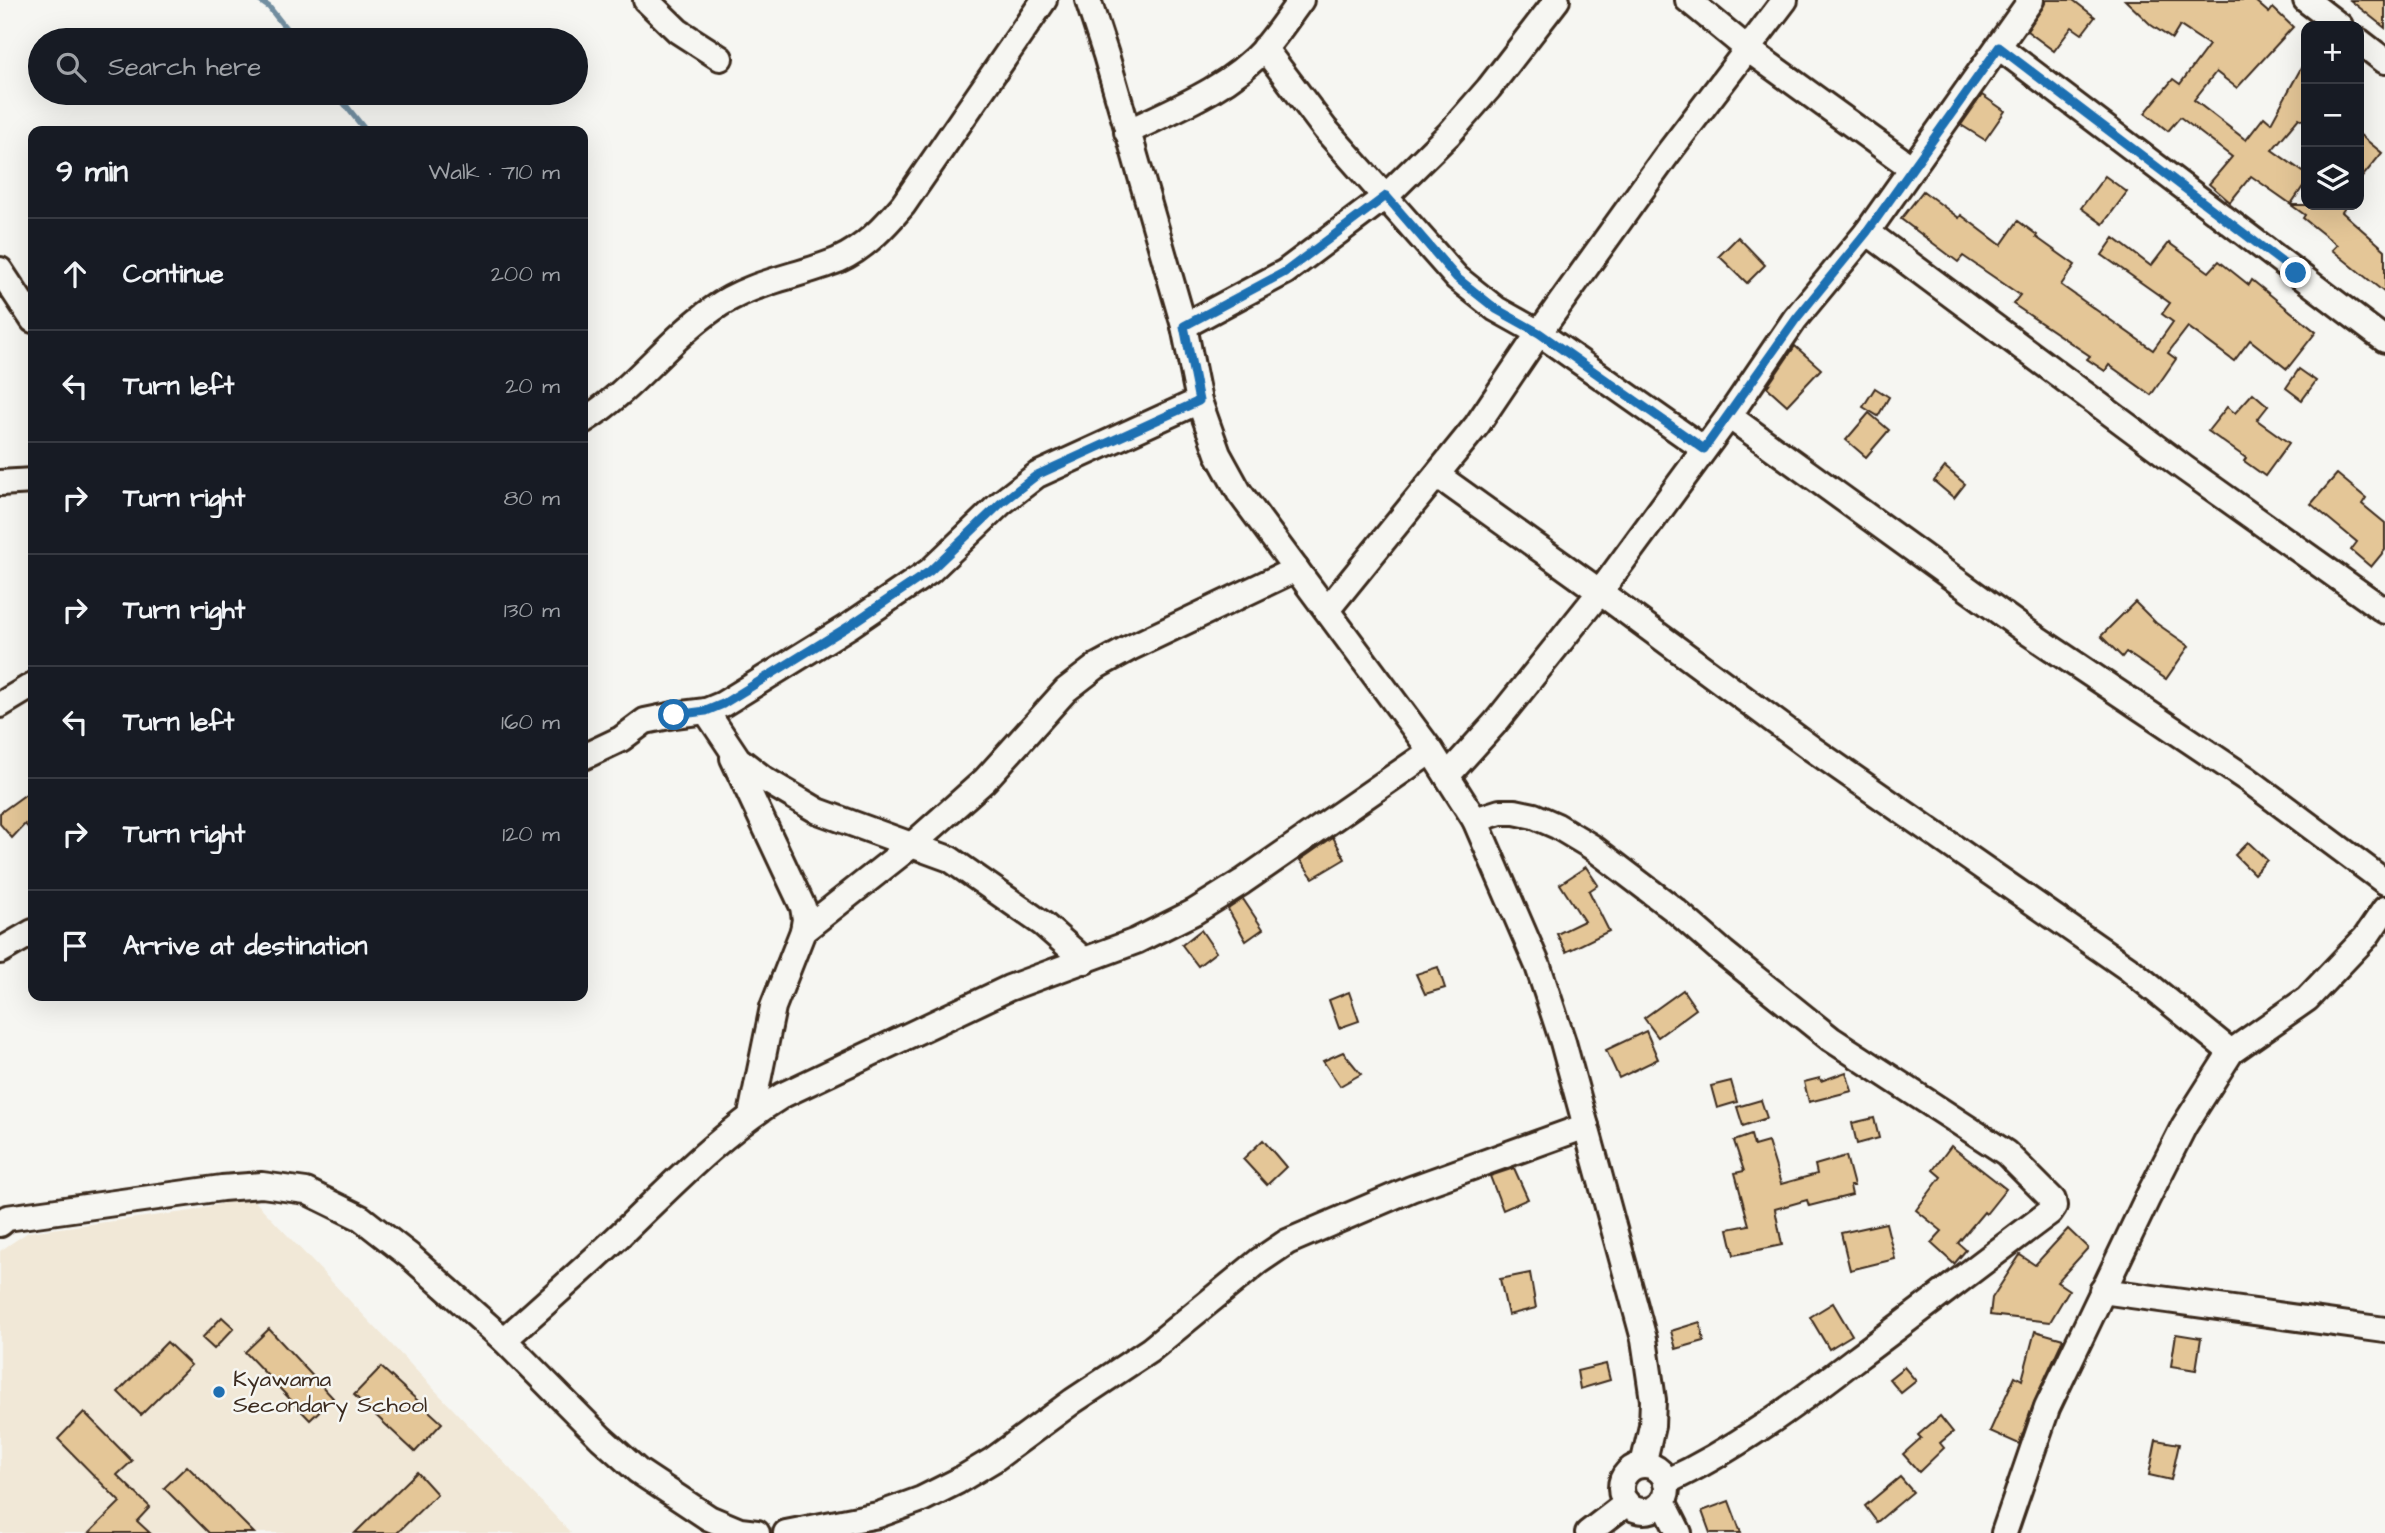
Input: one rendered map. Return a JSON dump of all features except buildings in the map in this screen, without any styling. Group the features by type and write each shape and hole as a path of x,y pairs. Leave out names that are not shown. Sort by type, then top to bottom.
{"street":[{"path":"646,0 678,31 720,58"},
{"path":"588,417 621,394 653,361 714,308 736,295 841,259 882,230 904,205 1044,0"},
{"path":"1088,0 1184,326 1199,401 1218,454 1240,492 1431,751 1475,820 1538,966 1563,1042 1644,1339 1653,1399 1643,1465"},
{"path":"1127,132 1198,98 1229,78 1264,48 1301,0"},
{"path":"1184,326 1285,272 1386,196 1481,98 1557,0"},
{"path":"1688,0 1749,50 1912,168"},
{"path":"1327,610 1477,425 1539,333 1666,156 1785,0"},
{"path":"1447,776 1496,722 1600,592 1729,416 1796,319 1867,232 2031,0"},
{"path":"2306,0 2333,21"},
{"path":"2364,45 2385,61"},
{"path":"1999,47 2385,340"},
{"path":"1264,48 1325,129 1457,278 1496,309 1539,333 1704,449"},
{"path":"1867,232 2184,468 2385,611"},
{"path":"0,270 28,312"},
{"path":"588,755 621,739 645,722 706,711 723,704 849,626 930,571 1001,503 1037,475 1199,401"},
{"path":"1729,416 2026,631 2247,779 2385,882"},
{"path":"1437,475 1811,748 2129,969 2231,1052"},
{"path":"0,483 28,481"},
{"path":"803,931 912,845 985,780 1066,690 1097,666 1296,569"},
{"path":"0,705 28,688"},
{"path":"706,711 727,746 803,907 805,919 803,931 774,1007 751,1115"},
{"path":"727,746 751,770 818,811 950,859 1043,924 1085,961"},
{"path":"504,1340 721,1138 751,1115 783,1095 1009,988 1136,941 1194,912 1242,882 1431,751"},
{"path":"1475,820 1500,812 1534,816 1557,825 1592,847 1676,911 1832,1039 2006,1153 2053,1200 2054,1206 2050,1212 1818,1388 1665,1492 1655,1508 1645,1511 1635,1509 1627,1503 1621,1484 1625,1475 1633,1468 1643,1465 1653,1467 1661,1473 1665,1492 1679,1533"},
{"path":"2004,1533 2047,1408 2184,1126 2231,1052 2307,999 2366,937 2385,909"},
{"path":"0,951 28,935"},
{"path":"786,1533 889,1511 922,1499 993,1460 1073,1401 1150,1350 1259,1261 1287,1242 1411,1189 1586,1126"},
{"path":"3,1216 222,1188 262,1185 306,1191 361,1218 411,1257 504,1340 601,1438 638,1471 709,1518 740,1531 757,1533"},
{"path":"2102,1291 2385,1331"},
{"path":"1588,1533 1627,1503"}],"shaded area":[{"name":"Kyawama Secondary School","path":"250,1196 571,1533 0,1533 0,1251 28,1232 192,1211"}],"waterway":[{"path":"259,0 269,7 286,28"},
{"path":"345,105 362,126"}],"place":[{"name":"Kyawama Secondary School","path":"219,1392"}],"route":[{"path":"674,715 706,711 723,704 849,626 930,571 1001,503 1037,475 1199,401 1184,326 1285,272 1386,196 1457,278 1496,309 1539,333 1704,449 1796,319 1867,232 1999,47 2296,273"}]}
